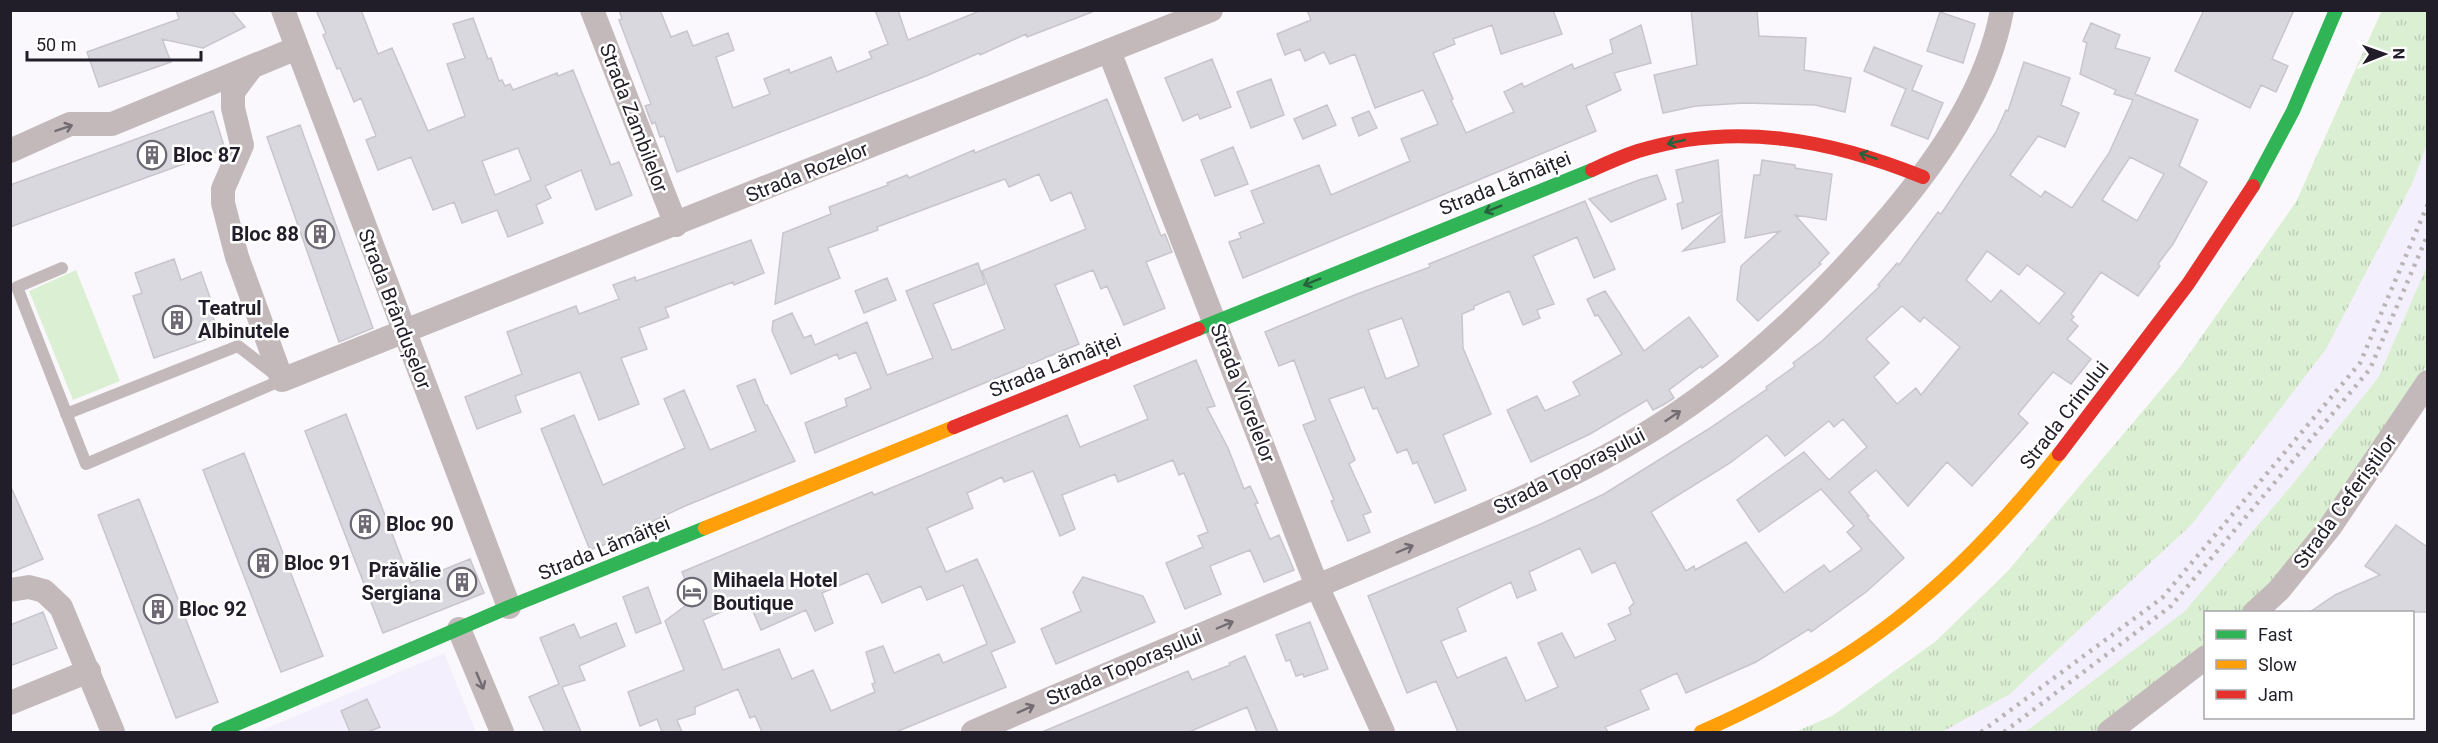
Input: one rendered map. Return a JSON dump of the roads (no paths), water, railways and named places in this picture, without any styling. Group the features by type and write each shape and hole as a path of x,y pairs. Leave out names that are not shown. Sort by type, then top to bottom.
{"street":[{"name":"Strada Brândușelor","path":"283,10 509,607"},
{"name":"Strada Zambilelor","path":"592,10 676,225"},
{"name":"Strada Rozelor","path":"282,380 1211,10"},
{"name":"Strada Toporașului","path":"973,732 1463,523 1595,463 1680,411 1736,368 1797,315 1851,262 1923,177 1974,92 1988,59 2002,10"},
{"name":"Strada Crinului","path":"1701,732 1750,711 1800,685 1857,648 1921,600 2007,516 2098,405 2186,286 2242,205 2308,77 2336,10"},
{"path":"10,151 70,124 111,124 297,48"},
{"name":"Strada Viorelelor","path":"1109,51 1317,586 1383,732"},
{"path":"251,68 233,92 233,108 242,146 223,189 223,203 237,257 282,380"},
{"name":"Strada Lămâiței","path":"218,732 509,607 1638,151 1692,139 1756,135 1792,138 1852,151 1923,177"},
{"name":"Strada Ceferiștilor","path":"2256,611 2279,591 2330,527 2426,390"},
{"path":"10,591 29,587 44,591 61,607 113,732"},
{"path":"459,628 502,732"},
{"path":"2109,732 2204,658"},
{"path":"10,703 89,671"}],"lane":[{"path":"62,268 17,287 66,414 86,464 282,380 238,346 66,414"}],"railway":[{"path":"1981,732 2162,598 2360,363 2428,204"},
{"path":"2004,732 2171,606 2370,369 2428,234"}],"place":[{"name":"Bloc 87","path":"152,155"},
{"name":"Bloc 88","path":"320,234"},
{"name":"Teatrul Albinutele","path":"177,320"},
{"name":"Bloc 90","path":"365,524"},
{"name":"Bloc 91","path":"263,563"},
{"name":"Prăvălie Sergiana","path":"462,582"},
{"name":"Mihaela Hotel Boutique","path":"692,592"},
{"name":"Bloc 92","path":"158,609"}]}
